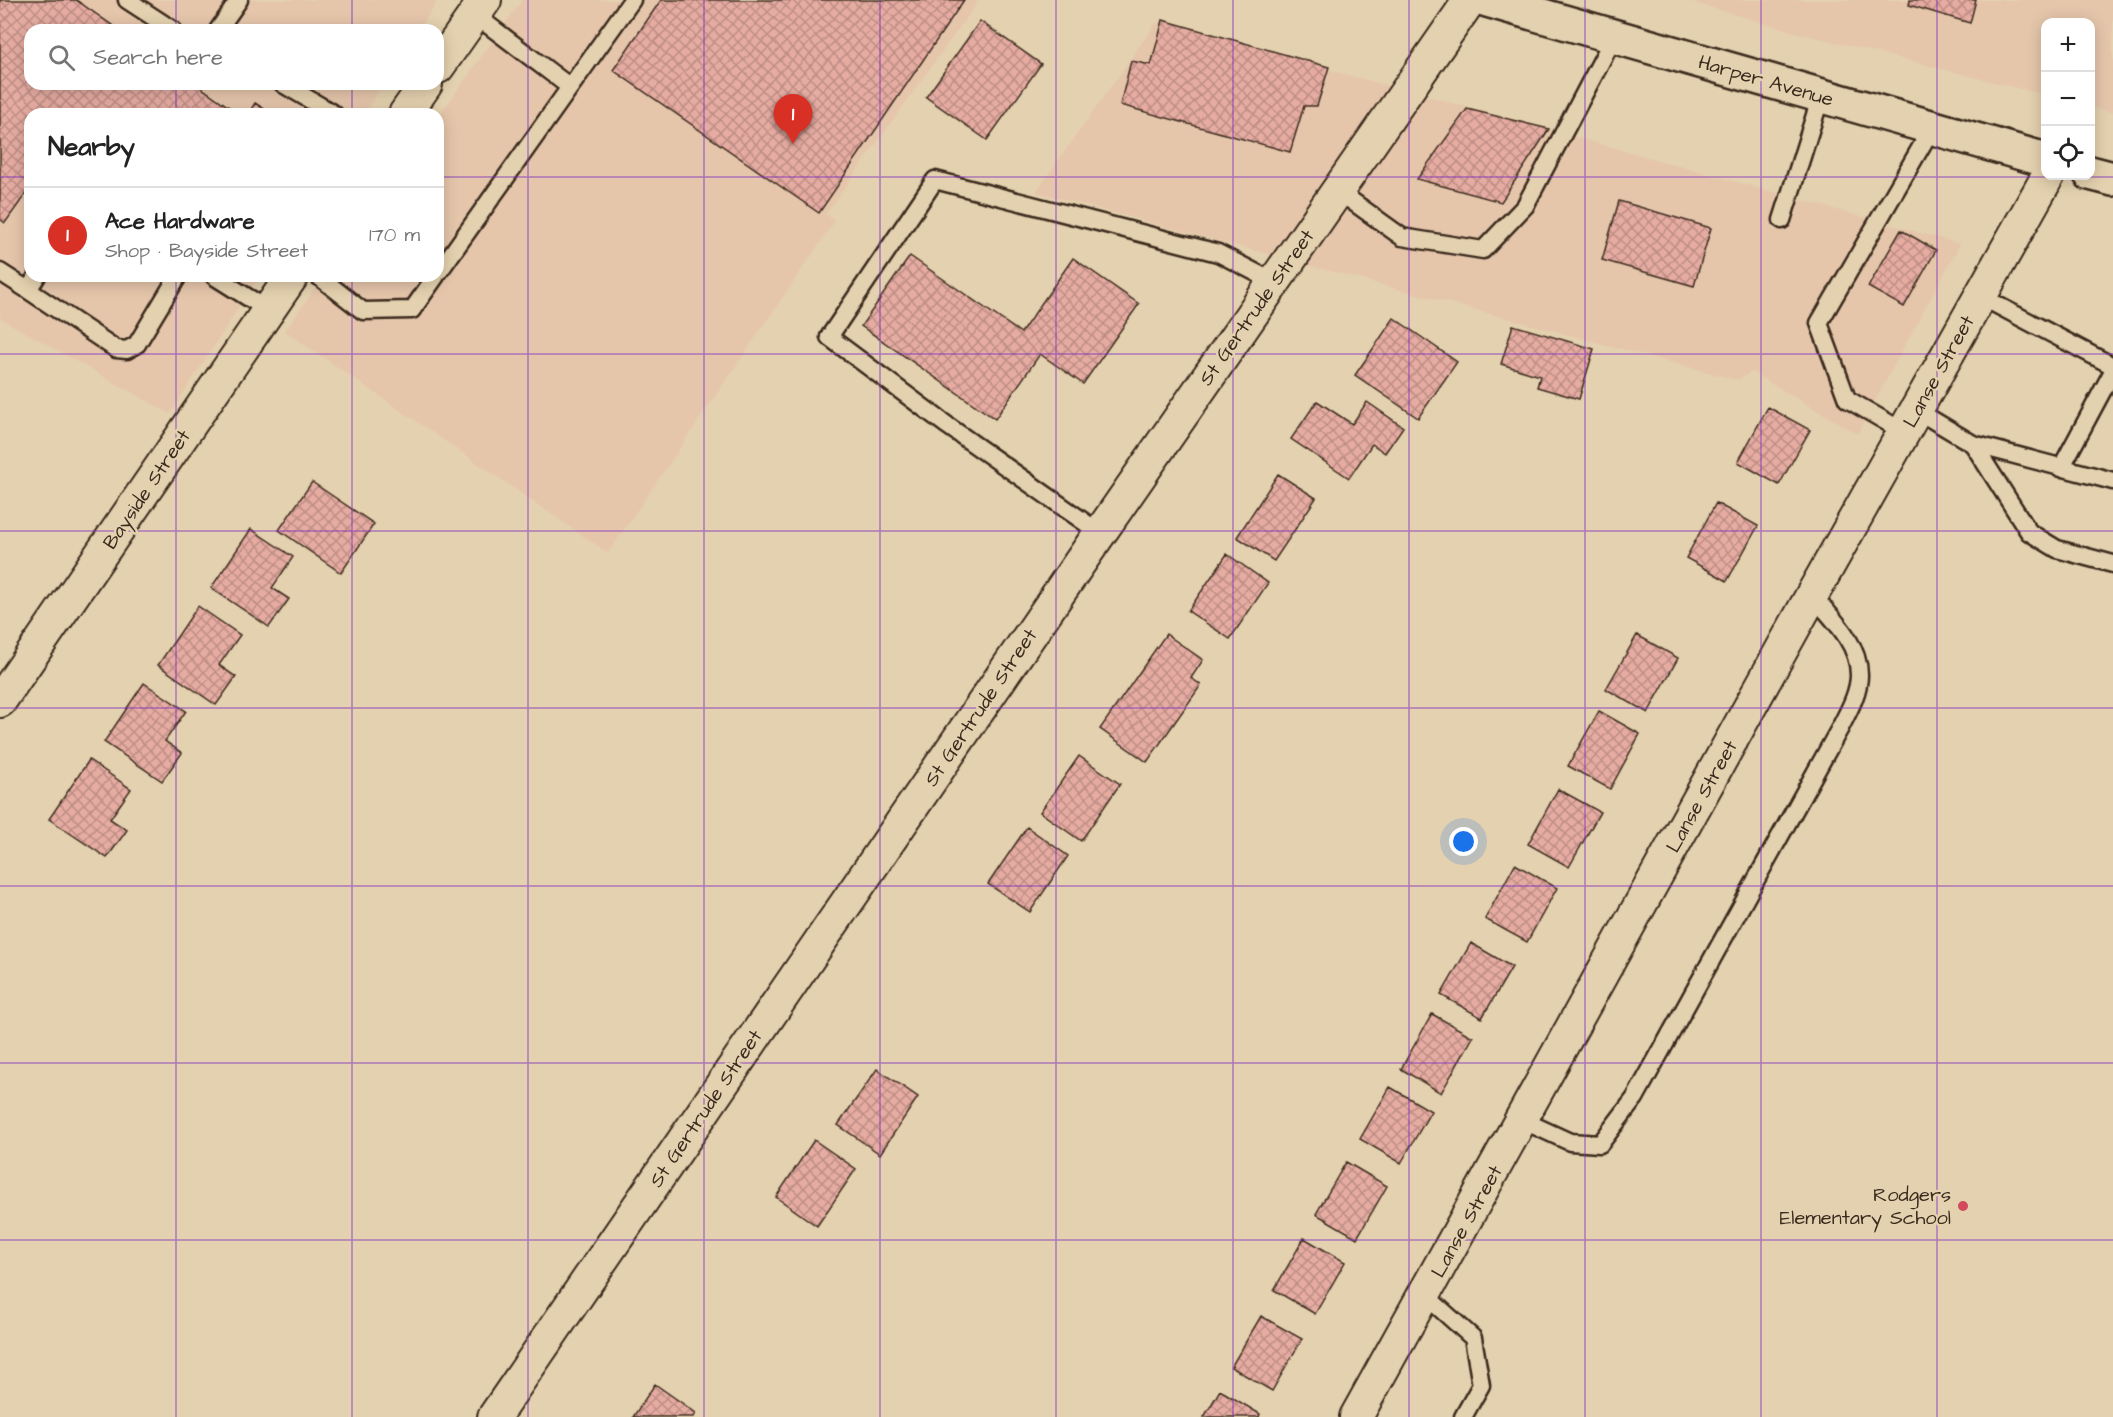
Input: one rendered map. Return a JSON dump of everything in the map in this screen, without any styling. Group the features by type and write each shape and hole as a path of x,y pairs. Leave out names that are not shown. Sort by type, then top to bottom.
{"main road":[{"name":"Harper Avenue","path":"1487,0 2041,159"},
{"path":"2095,174 2113,179"}],"street":[{"name":"St Gertrude Street","path":"494,1417 1100,532 1470,0"},
{"path":"444,58 480,7"},
{"path":"409,108 422,90"},
{"name":"Lanse Street","path":"1356,1417 1812,595 2046,180"},
{"name":"Bayside Street","path":"0,701 288,282"}],"lane":[{"path":"128,0 164,24"},
{"path":"222,24 238,0"},
{"path":"444,265 632,0"},
{"path":"480,7 570,87"},
{"path":"1338,191 1402,237 1483,250 1525,206 1614,37"},
{"path":"293,90 324,108"},
{"path":"1782,219 1821,96"},
{"path":"1932,128 1819,323 1847,399 1973,444 2113,481"},
{"path":"1100,532 948,426 829,337 935,180 1218,253 1274,282"},
{"path":"0,272 24,280"},
{"path":"32,283 116,349 127,350 137,344 174,282"},
{"path":"224,282 268,310"},
{"path":"326,282 363,311 373,311 412,310 432,282"},
{"path":"1980,296 2113,366"},
{"path":"2061,468 2113,371"},
{"path":"1973,444 2028,532 2057,549 2113,564"},
{"path":"1522,1120 1570,1142 1600,1144 1635,1098 1840,728 1853,703 1859,675 1855,653 1842,630 1812,595"},
{"path":"1425,1295 1473,1338 1481,1385 1462,1417"}],"shaded area":[{"path":"0,0 438,0 422,24 24,24 24,90 379,90 368,108 24,108 24,282 255,282 170,414 0,318"},
{"path":"522,0 979,0 826,214 835,221 608,553 285,331 320,282 444,282 444,109"},
{"path":"1685,0 2113,0 2113,113 2095,108 2095,18 2041,18 2041,94 1795,32"},
{"path":"1156,23 1960,244 1857,434 1752,372 1737,380 1036,192"}],"building":[{"path":"0,0 76,0 110,24 24,24 24,90 205,90 230,108 24,108 24,196 5,223 0,219"},
{"path":"661,0 964,0 819,213 613,70"},
{"path":"1910,0 1976,0 1970,23 1909,5"},
{"path":"1163,20 1329,67 1317,106 1304,106 1290,152 1120,105 1131,61 1151,65"},
{"path":"980,21 1041,64 987,140 926,97"},
{"path":"255,103 263,108 252,108"},
{"path":"1467,109 1549,129 1501,202 1417,179"},
{"path":"1619,201 1711,228 1694,286 1602,260"},
{"path":"1901,230 1936,250 1904,307 1868,287"},
{"path":"910,256 1021,333 1073,258 1139,304 1083,384 1040,354 995,419 861,326"},
{"path":"1394,318 1457,362 1418,418 1355,375"},
{"path":"1513,325 1594,349 1579,399 1537,387 1540,376 1501,364"},
{"path":"1317,401 1352,424 1367,402 1403,427 1385,453 1372,444 1349,478 1291,439"},
{"path":"1768,407 1810,430 1779,485 1738,462"},
{"path":"1278,474 1316,498 1274,561 1237,537"},
{"path":"312,482 374,524 341,573 279,530"},
{"path":"1716,503 1758,526 1727,581 1686,558"},
{"path":"251,529 293,557 272,588 289,599 269,627 211,588"},
{"path":"1227,554 1268,583 1230,639 1188,611"},
{"path":"198,606 240,635 219,665 236,677 216,705 158,665"},
{"path":"1166,634 1203,660 1191,678 1201,685 1147,762 1100,729"},
{"path":"1637,635 1678,658 1648,713 1606,689"},
{"path":"144,683 186,711 165,741 182,753 162,781 104,742"},
{"path":"1599,711 1640,734 1610,789 1568,766"},
{"path":"1079,756 1120,784 1081,841 1040,812"},
{"path":"89,760 131,789 110,819 127,830 107,858 49,819"},
{"path":"1558,789 1600,812 1569,867 1528,844"},
{"path":"1027,827 1068,856 1030,912 988,884"},
{"path":"1515,864 1557,888 1527,942 1485,919"},
{"path":"1471,943 1512,967 1482,1018 1441,995"},
{"path":"1432,1014 1473,1037 1441,1093 1401,1069"},
{"path":"877,1069 918,1097 880,1154 838,1125"},
{"path":"1390,1087 1431,1111 1401,1163 1360,1139"},
{"path":"814,1140 856,1169 817,1226 776,1197"},
{"path":"1346,1162 1387,1186 1357,1238 1316,1214"},
{"path":"1304,1238 1345,1262 1315,1314 1274,1290"},
{"path":"1261,1316 1302,1339 1272,1391 1231,1367"},
{"path":"655,1384 696,1413 694,1417 633,1417"},
{"path":"1220,1390 1260,1414 1259,1417 1204,1417"}],"place":[{"name":"Ace Hardware","path":"793,144"},
{"name":"Rodgers Elementary School","path":"1963,1206"}]}
